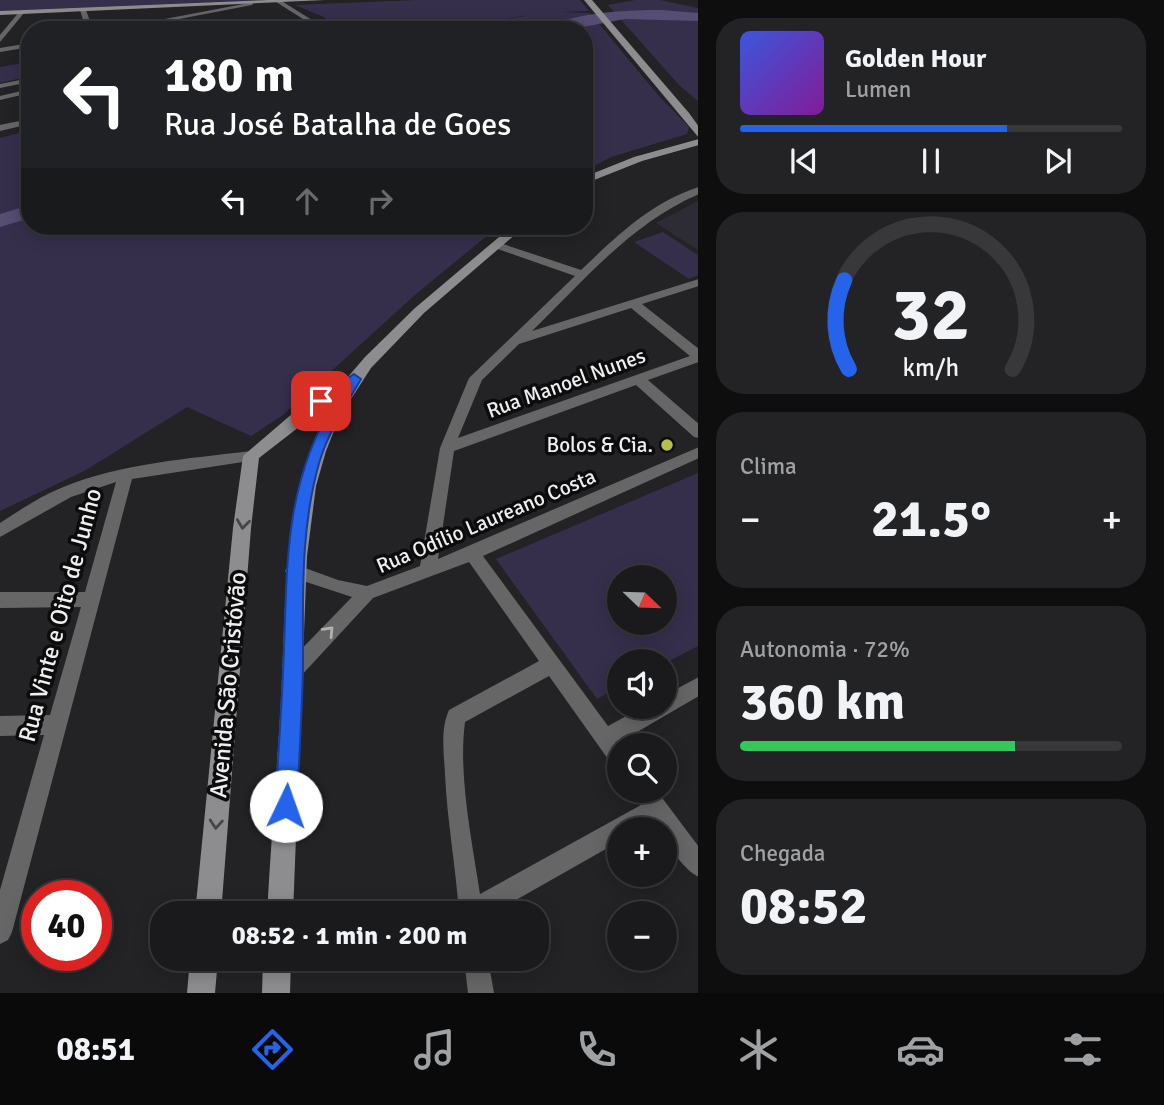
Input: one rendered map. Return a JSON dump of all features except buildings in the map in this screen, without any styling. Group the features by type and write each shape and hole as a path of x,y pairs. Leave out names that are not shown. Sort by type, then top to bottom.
{"street":[{"path":"0,13 321,0"},
{"path":"588,0 686,115 698,135"},
{"path":"277,1 309,20"},
{"path":"157,21 252,3"},
{"path":"83,10 87,21"},
{"path":"0,40 21,13"},
{"path":"305,21 309,20"},
{"path":"0,50 21,46"},
{"path":"0,86 21,82"},
{"path":"0,98 21,93"},
{"path":"686,115 698,123"},
{"path":"0,128 21,124"},
{"path":"593,177 638,159 698,142"},
{"path":"428,572 447,448 476,378 581,275 644,218 666,204 698,191"},
{"path":"0,531 63,494 126,474 251,456 354,379 420,308 508,235"},
{"path":"496,245 581,275"},
{"path":"512,342 698,282"},
{"path":"632,302 698,356"},
{"name":"Rua Manoel Nunes","path":"447,448 698,356"},
{"path":"281,901 293,671 294,571 306,484 323,432 354,379"},
{"path":"638,379 698,433"},
{"path":"280,432 310,425 323,432"},
{"name":"Rua Odílio Laureano Costa","path":"367,593 472,554 698,452"},
{"name":"Avenida São Cristóvão","path":"209,901 242,528 251,456"},
{"name":"Rua Vinte e Oito de Junho","path":"0,932 4,900 57,725 126,474"},
{"path":"472,554 607,743"},
{"path":"294,571 337,587 367,593"},
{"path":"293,671 367,593"},
{"path":"0,600 92,599"},
{"path":"468,901 458,820 453,738 456,717 550,665"},
{"path":"677,698 698,686"},
{"path":"605,740 641,719"},
{"path":"0,726 57,725"},
{"path":"489,901 645,803"},
{"path":"652,803 698,866"},
{"path":"201,993 203,971"},
{"path":"276,993 277,971"},
{"path":"478,971 481,993"}],"shaded area":[{"path":"0,0 261,0 0,11"},
{"path":"416,0 580,0 589,11 562,12 590,13 658,95 689,127 687,134 611,157 593,167 593,21 497,21 529,15 493,21 327,21 326,18 295,5"},
{"path":"635,0 660,0 698,8 698,101 679,85 608,5"},
{"path":"21,64 21,78 0,83 0,67"},
{"path":"21,132 21,235 488,235 416,294 283,415 251,436 187,407 86,470 0,511 0,138"},
{"path":"698,201 698,250 656,223"},
{"path":"663,232 698,255 698,275 689,279 634,242"},
{"path":"698,473 698,646 677,657 677,649 607,649 607,694 597,699 496,559"}],"waterway":[{"path":"584,21 625,15 698,17"},
{"path":"0,221 21,214"}],"place":[{"name":"Bolos & Cia.","path":"667,445"}],"route":[{"path":"286,806 293,671 294,571 302,505 323,432 354,379 321,401"}]}
